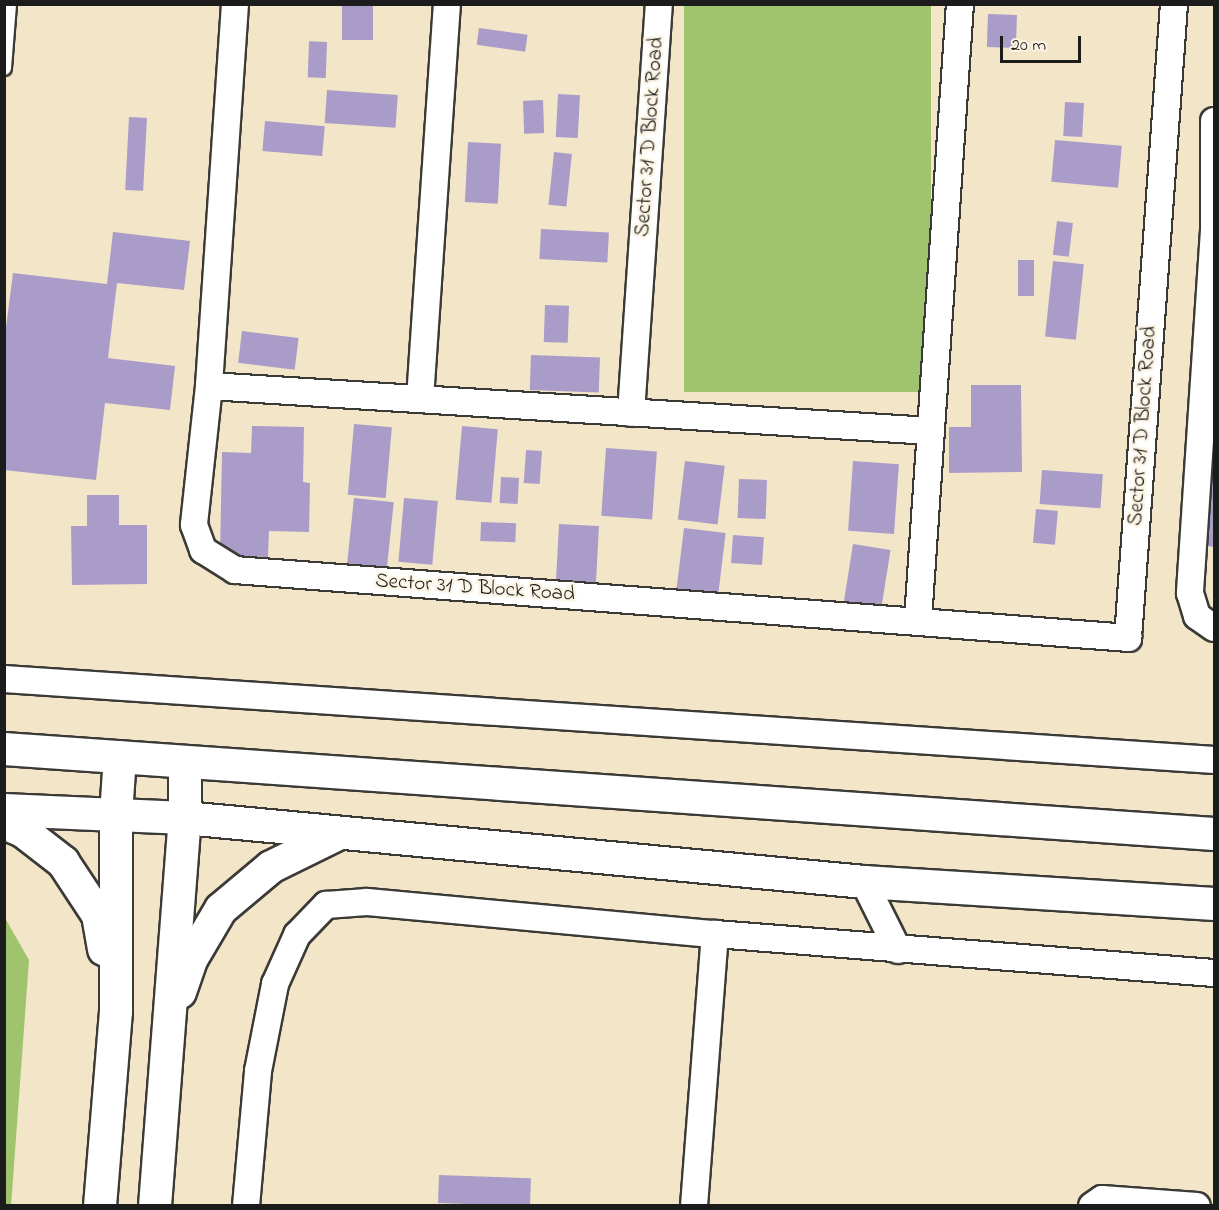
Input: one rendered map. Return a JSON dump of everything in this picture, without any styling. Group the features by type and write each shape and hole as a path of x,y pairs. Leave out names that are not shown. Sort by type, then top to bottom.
{"street":[{"name":"Sector 31 D Block Road","path":"235,4 209,386 194,525 203,550 235,570 1128,638 1174,4"},
{"path":"420,399 447,4"},
{"name":"Sector 31 D Block Road","path":"631,413 659,4"},
{"path":"918,621 960,4"},
{"path":"1214,121 1214,230 1190,593 1197,616 1215,628"},
{"path":"209,386 931,431"},
{"path":"4,679 1215,760"},
{"path":"4,748 1215,834"},
{"path":"100,1206 116,1012 116,815 120,757"},
{"path":"155,1206 166,1033 185,818 184,762"},
{"path":"4,810 185,818 864,882 1215,903"},
{"path":"4,823 23,831 63,862 98,915 116,1012"},
{"path":"166,1033 192,958 221,909 271,867 340,832"},
{"path":"864,882 898,950"},
{"path":"246,1206 258,1071 275,984 297,935 326,905 367,902 898,950 1215,973"},
{"path":"694,1206 715,934"},
{"path":"1092,1206 1102,1199 1197,1206"}],"lane":[{"path":"4,68 9,4"}],"green space":[{"path":"684,5 931,5 931,392 684,392"},
{"path":"5,918 29,960 11,1206 4,1205"}],"building":[{"path":"342,4 373,4 373,40 342,40"},
{"path":"988,14 1017,15 1016,48 987,47"},
{"path":"479,28 528,35 525,52 477,45"},
{"path":"309,41 327,42 326,78 308,77"},
{"path":"327,90 398,95 396,128 325,123"},
{"path":"558,94 580,95 578,138 556,137"},
{"path":"543,100 544,133 524,134 523,101"},
{"path":"1065,102 1084,103 1082,137 1063,136"},
{"path":"129,117 147,118 143,191 125,190"},
{"path":"265,121 325,126 322,156 262,151"},
{"path":"1055,140 1122,146 1118,188 1051,182"},
{"path":"468,142 501,144 498,204 465,202"},
{"path":"554,152 572,154 566,207 548,205"},
{"path":"1057,221 1073,223 1069,257 1053,255"},
{"path":"541,229 609,233 607,263 539,259"},
{"path":"113,232 190,241 184,290 117,283 108,358 175,366 170,410 105,403 96,480 4,470 4,343 13,273 107,284"},
{"path":"1018,260 1034,260 1034,296 1018,296"},
{"path":"1053,261 1084,264 1076,340 1045,337"},
{"path":"545,305 569,306 568,343 544,342"},
{"path":"242,331 299,338 295,370 238,363"},
{"path":"531,355 600,357 599,392 530,390"},
{"path":"971,385 1021,385 1022,472 949,473 949,427 971,427"},
{"path":"354,424 392,427 386,498 348,495"},
{"path":"252,426 304,427 303,482 310,483 309,532 269,531 268,557 220,556 222,452 251,453"},
{"path":"462,426 498,429 491,503 456,500"},
{"path":"606,448 657,452 652,519 601,516"},
{"path":"526,450 542,451 540,484 524,483"},
{"path":"685,461 725,466 718,524 678,520"},
{"path":"853,461 899,464 894,534 848,531"},
{"path":"1042,470 1103,474 1100,508 1040,504"},
{"path":"1213,470 1214,547 1208,546 1209,523 1202,522 1204,502 1210,502"},
{"path":"501,477 519,478 518,504 500,503"},
{"path":"739,479 767,480 766,519 738,518"},
{"path":"87,495 119,495 119,525 147,525 147,584 72,585 71,526 87,526"},
{"path":"354,498 394,502 387,568 347,564"},
{"path":"404,498 438,501 432,565 398,562"},
{"path":"1036,509 1058,511 1055,545 1033,543"},
{"path":"481,522 516,523 515,542 480,541"},
{"path":"559,524 599,526 595,592 556,590"},
{"path":"684,528 726,533 718,598 676,593"},
{"path":"733,535 764,537 762,565 731,563"},
{"path":"853,544 891,550 881,607 844,601"},
{"path":"439,1175 531,1178 530,1206 438,1203"}]}
